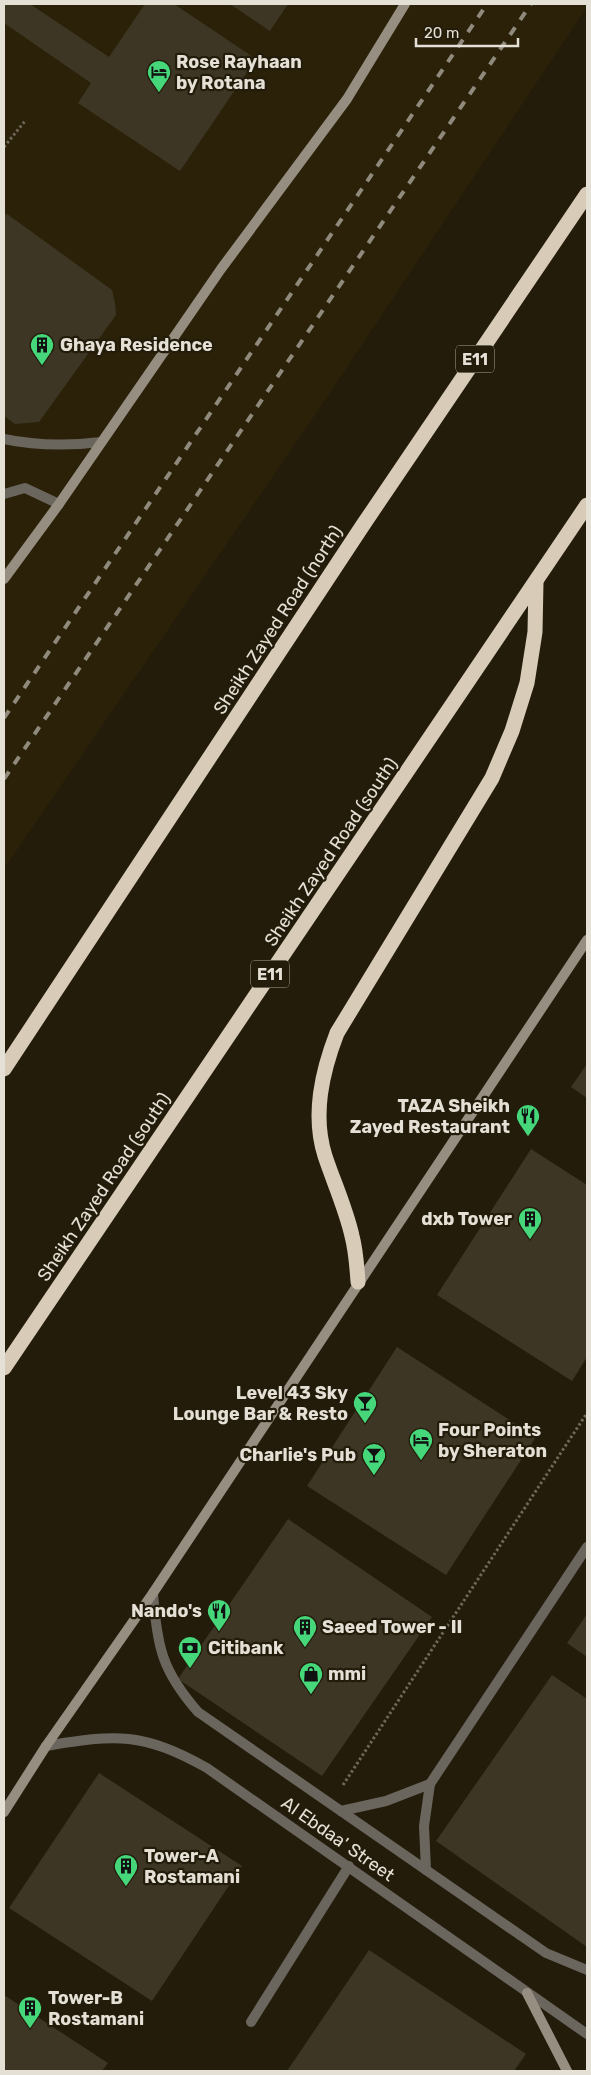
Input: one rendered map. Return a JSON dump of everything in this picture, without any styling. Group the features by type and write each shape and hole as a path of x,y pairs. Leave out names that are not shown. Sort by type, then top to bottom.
{"highway":[{"name":"Sheikh Zayed Road (north)","path":"4,1069 369,516 587,194"},
{"name":"Sheikh Zayed Road (south)","path":"4,1368 587,505"},
{"path":"358,1282 353,1238 325,1154 320,1123 320,1092 326,1061 337,1033 492,778 512,732 527,682 535,632 536,581"}],"street":[{"path":"4,580 59,504 221,268 346,98 405,4"},
{"path":"4,439 39,445 70,446 101,442"},
{"path":"4,494 26,488 59,504"},
{"path":"4,1812 46,1746 153,1593 587,940"},
{"path":"426,1870 424,1826 430,1784 587,1546"},
{"name":"Al Ebdaa' Street","path":"153,1593 160,1648 169,1672 183,1695 198,1712 546,1953 587,1970"},
{"name":"Al Ebdaa' Street","path":"46,1746 92,1738 126,1738 153,1742 178,1752 207,1768 587,2034"},
{"path":"341,1811 386,1801 430,1784"},
{"path":"252,2022 349,1866"},
{"path":"527,1992 567,2071"}],"path":[{"path":"4,147 25,121"},
{"path":"330,1804 587,1413"}],"shaded area":[{"path":"4,4 587,4 587,7 328,396 4,869"}],"building":[{"name":"Rose Rayhaan by Rotana","path":"4,4 30,4 109,57 145,4 174,4 256,59 180,171 78,103 91,83 4,23"},
{"path":"230,4 288,4 270,31"},
{"name":"Ghaya Residence","path":"7,214 112,290 115,303 116,315 39,422 15,424 4,416 4,215"},
{"path":"587,1064 587,1098 571,1087"},
{"name":"dxb Tower","path":"531,1149 587,1185 587,1357 572,1381 437,1295"},
{"name":"Four Points by Sheraton","path":"397,1347 536,1437 446,1575 307,1486"},
{"name":"Saeed Tower - II","path":"288,1519 432,1617 322,1776 178,1679"},
{"path":"587,1614 587,1657 567,1643"},
{"path":"552,1675 587,1699 587,1947 436,1841"},
{"name":"Tower-A Rostamani","path":"99,1773 242,1866 152,2001 9,1908"},
{"path":"369,1950 526,2054 514,2071 287,2071"},
{"name":"Tower-B Rostamani","path":"4,1995 108,2063 102,2071 4,2071"}],"railway":[{"path":"4,718 487,4"},
{"path":"4,779 531,4"}],"place":[{"name":"Rose Rayhaan by Rotana","path":"159,93"},
{"name":"Ghaya Residence","path":"42,366"},
{"name":"TAZA Sheikh Zayed Restaurant","path":"528,1137"},
{"name":"dxb Tower","path":"530,1240"},
{"name":"Level 43 Sky Lounge Bar & Resto","path":"365,1424"},
{"name":"Four Points by Sheraton","path":"421,1461"},
{"name":"Charlie's Pub","path":"374,1476"},
{"name":"Nando's","path":"219,1632"},
{"name":"Saeed Tower - II","path":"305,1648"},
{"name":"Citibank","path":"190,1669"},
{"name":"mmi","path":"311,1695"},
{"name":"Tower-A Rostamani","path":"126,1887"},
{"name":"Tower-B Rostamani","path":"30,2029"}]}
